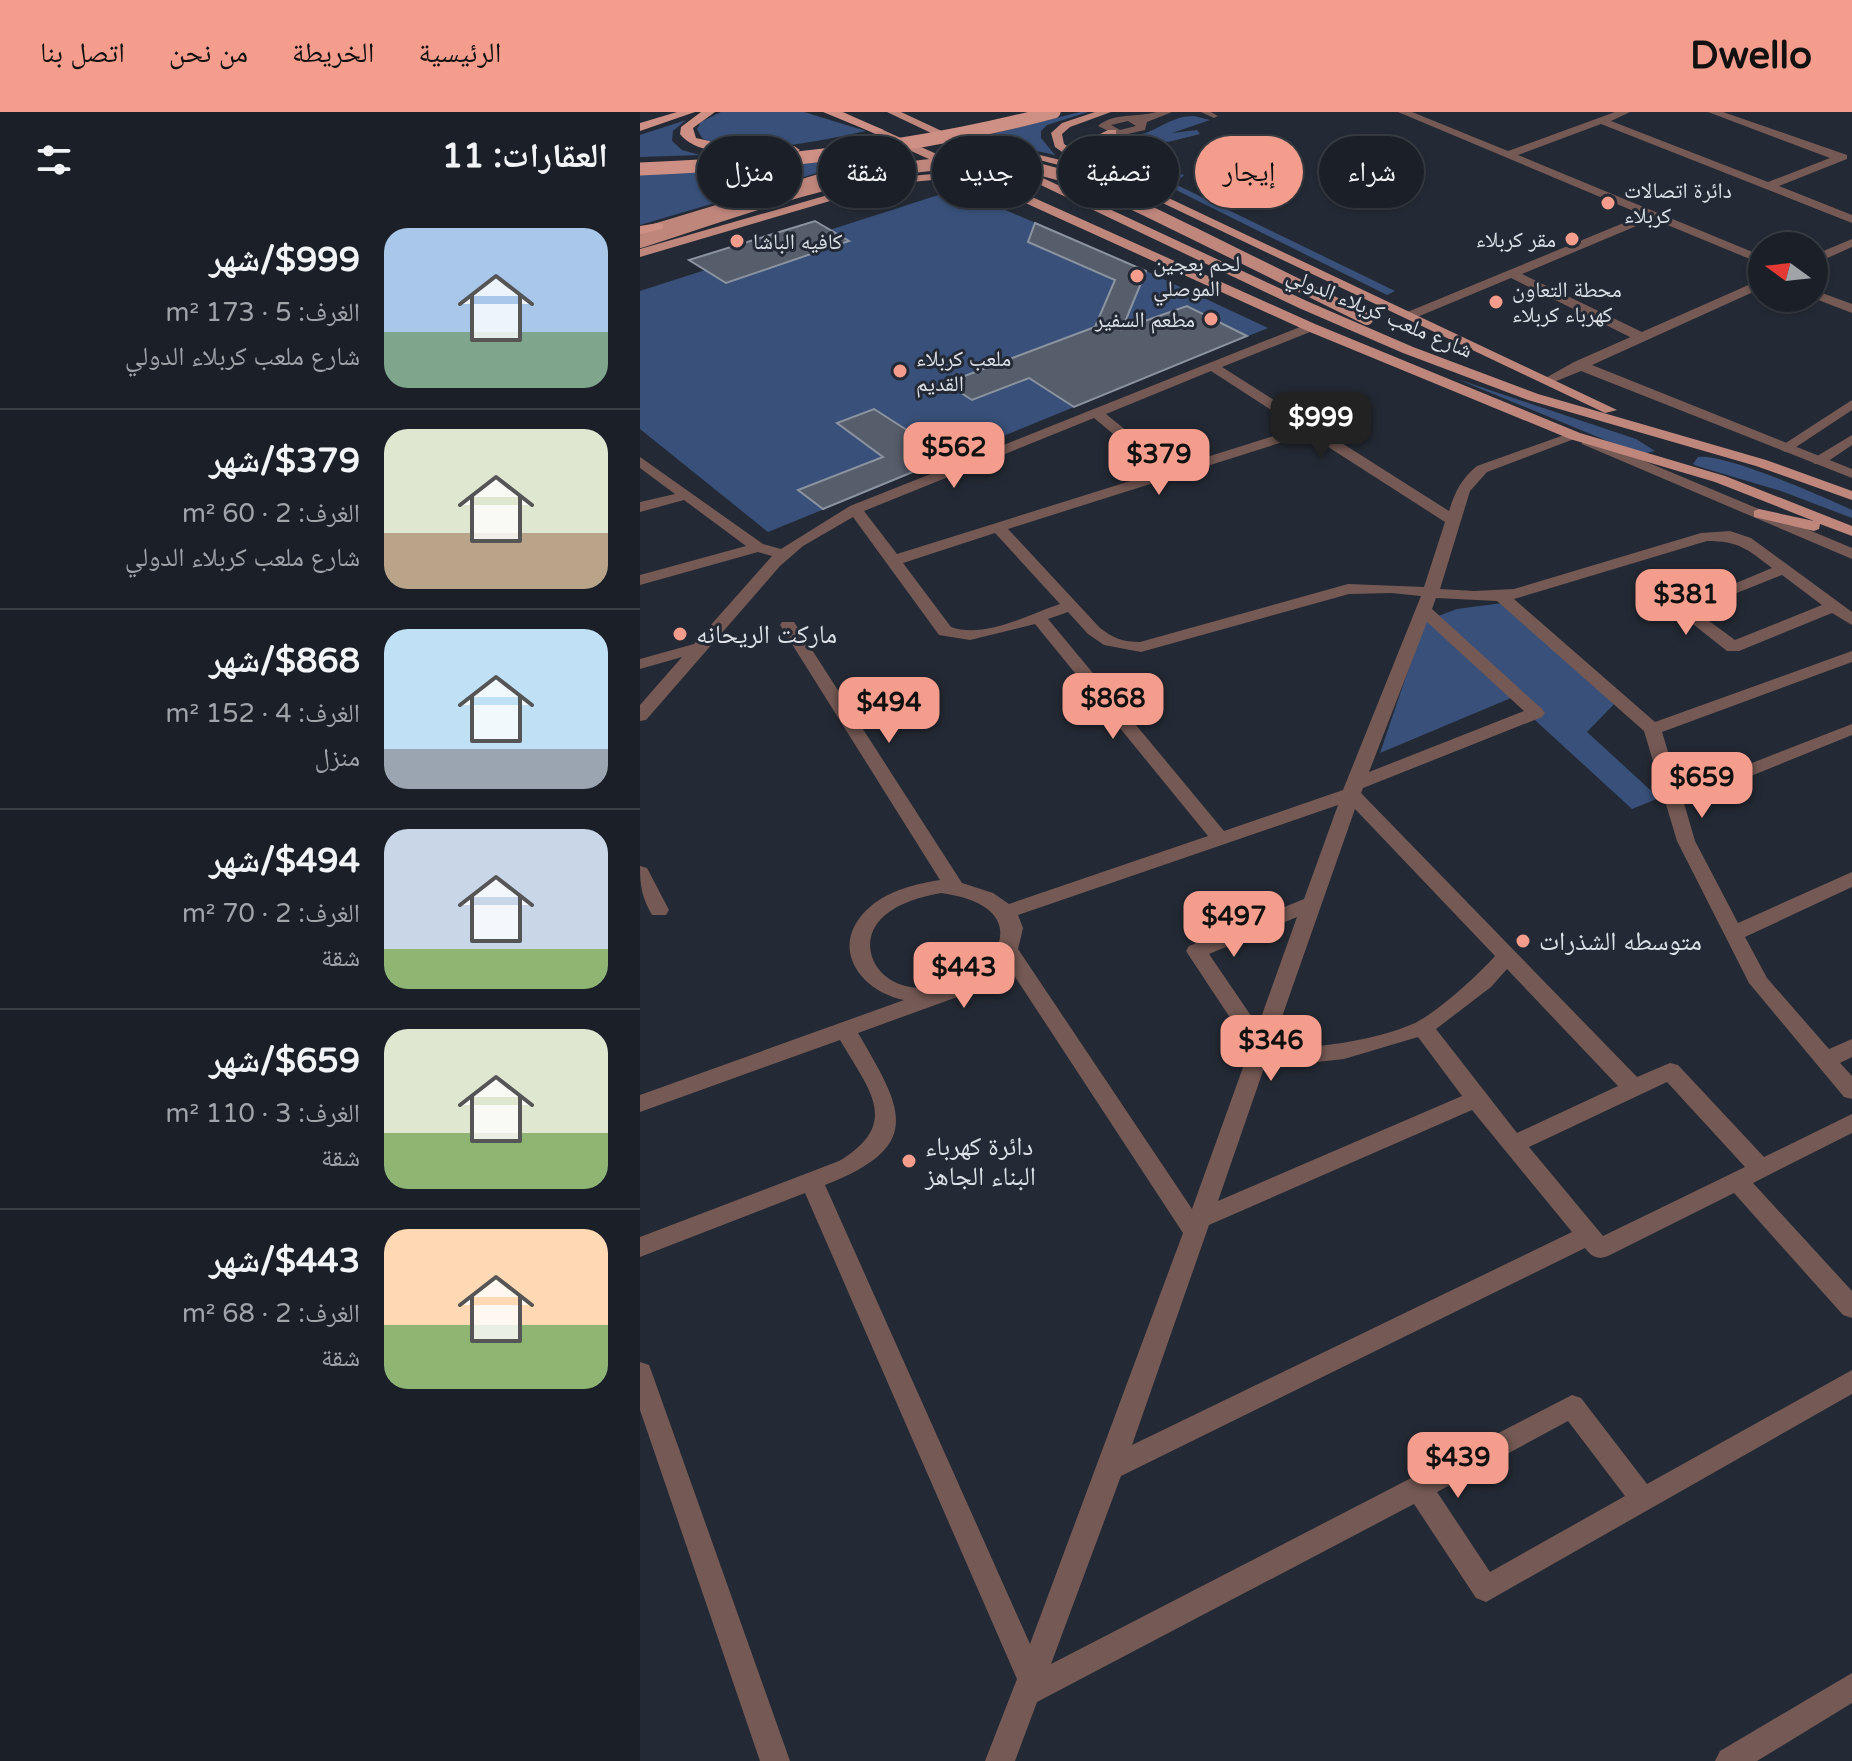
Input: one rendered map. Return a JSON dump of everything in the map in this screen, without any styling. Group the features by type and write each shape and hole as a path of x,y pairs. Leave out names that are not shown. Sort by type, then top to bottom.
{"highway":[{"path":"640,127 689,112"},
{"path":"697,142 686,134 687,127 709,112"},
{"path":"831,112 878,130"},
{"path":"802,149 904,136 1020,112"},
{"path":"640,170 789,159 892,145 1054,112"},
{"path":"640,161 697,157"},
{"path":"640,231 658,227"}],"main road":[{"path":"892,112 994,147 1058,163"},
{"path":"1058,142 1056,133 1066,125 1106,112"},
{"name":"شارع ملعب كربلاء الدولي","path":"910,120 1304,305 1408,350 1514,390 1799,475 1852,496"},
{"path":"878,130 889,136"},
{"path":"1102,136 1112,132"},
{"path":"640,242 867,175 934,165 1018,166 1062,174 1095,185 1514,390"},
{"path":"658,227 816,179"},
{"path":"640,253 818,200"},
{"name":"شارع ملعب كربلاء الدولي","path":"1042,206 1310,327 1575,436 1744,487 1852,533"},
{"path":"1179,207 1662,433 1669,444 1662,453 1633,454"},
{"path":"1688,470 1689,460 1701,453 1730,454"},
{"path":"1759,514 1852,533"}],"street":[{"path":"1112,132 1104,128 1107,121 1123,118 1139,121 1167,112"},
{"path":"1403,112 1748,254"},
{"path":"1508,155 1625,112"},
{"path":"1713,112 1846,156"},
{"path":"1602,121 1852,219"},
{"path":"1769,186 1846,156"},
{"path":"1410,316 1654,215"},
{"path":"1828,254 1852,243"},
{"path":"1512,274 1641,337"},
{"path":"1549,380 1748,289"},
{"path":"1828,300 1852,309"},
{"path":"640,716 784,555 824,525 855,509 1310,327"},
{"path":"1579,365 1852,474"},
{"path":"1212,366 1452,520"},
{"path":"1785,448 1852,404"},
{"path":"1096,413 1169,473"},
{"path":"892,561 1309,429"},
{"path":"1000,1761 1111,1468 1353,789 1427,600 1463,491 1471,478 1482,469 1575,436 1852,554"},
{"path":"1819,461 1852,439"},
{"path":"640,461 758,547 784,555"},
{"path":"640,507 687,495"},
{"path":"855,509 945,631 953,636 973,635 1071,606"},
{"path":"998,527 1108,643 1132,648 1151,646 1348,589 1380,586 1427,600 1502,597 1714,535 1746,541 1852,620"},
{"path":"640,580 758,547"},
{"path":"1784,569 1682,609 1733,647 1834,606"},
{"path":"1502,597 1652,729 1686,841 1759,983 1852,1091"},
{"path":"1006,912 1220,839 1353,789 1536,713 1427,600"},
{"path":"1037,616 1220,839"},
{"path":"788,625 955,888"},
{"path":"640,664 701,647"},
{"path":"1652,729 1852,656"},
{"path":"1674,800 1852,729"},
{"path":"1353,789 1506,956 1634,1088"},
{"path":"640,873 659,910"},
{"path":"1733,934 1852,879"},
{"path":"640,1104 973,984 995,970 1009,951 1012,931 1006,912 990,897 955,888 913,891 888,902 870,918 860,937 860,957 870,975 889,988 916,995 945,993"},
{"path":"1258,1053 1196,951 1311,904"},
{"path":"1009,951 1196,1225"},
{"path":"1258,1053 1344,1051 1423,1028 1484,982 1506,956"},
{"path":"1423,1028 1476,1099 1600,1249 1852,1123"},
{"path":"640,1247 860,1161 877,1146 887,1128 887,1105 845,1030"},
{"path":"1827,1060 1852,1047"},
{"path":"1514,1144 1670,1071 1761,1169"},
{"path":"1196,1225 1476,1099"},
{"path":"811,1180 1027,1685"},
{"path":"1737,1181 1852,1308"},
{"path":"1111,1468 1589,1235"},
{"path":"640,1373 775,1761"},
{"path":"1419,1488 1486,1589 1852,1381"},
{"path":"1027,1685 1419,1488 1572,1406 1642,1498"},
{"path":"1730,1761 1852,1687"}],"lane":[{"path":"1205,112 1214,116"}],"shaded area":[{"path":"721,112 804,112 866,131 842,136 818,136 818,141 802,143 802,136 701,136 697,129 701,122"},
{"path":"1088,112 1047,125 1041,136 984,136"},
{"path":"1194,116 1210,120 1172,133 1197,130 1200,134 1179,139 1179,136 1132,136 1146,133 1179,118"},
{"path":"686,120 673,131 672,141 682,150 697,155 640,157 640,135"},
{"path":"1042,139 1055,155 1042,152"},
{"path":"818,159 818,173 802,177 802,160"},
{"path":"697,170 698,208 640,225 640,175"},
{"path":"1179,186 1195,194 1195,199 1179,191"},
{"name":"ملعب كربلاء القديم","path":"932,197 932,208 1001,208 1268,328 768,532 640,429 640,291 898,208 916,208 916,202"},
{"path":"1212,208 1224,208 1395,291 1387,295"},
{"path":"1457,379 1636,439 1655,451 1646,453 1622,447"},
{"path":"1698,457 1730,462 1774,477 1852,510 1852,518 1781,491 1697,466 1693,464"},
{"path":"1503,603 1617,701 1587,732 1659,798 1632,809 1511,698 1380,753 1425,621 1457,609"}],"building":[{"path":"815,221 849,241 726,283 689,260"},
{"path":"1035,223 1146,271 1122,329 1187,306 1247,336 1074,407 1029,378 972,400 946,383 1095,327 1115,280 1028,242"},
{"path":"874,409 949,457 823,509 798,490 883,457 837,423"}],"place":[{"name":"دائرة اتصالات كربلاء","path":"1608,203"},
{"name":"مقر كربلاء","path":"1572,239"},
{"name":"كافيه الباشا","path":"737,241"},
{"name":"لحم بعجين الموصلي","path":"1137,276"},
{"name":"محطة التعاون كهرباء كربلاء","path":"1496,302"},
{"name":"مطعم السفير","path":"1211,319"},
{"name":"ملعب كربلاء القديم","path":"900,371"},
{"name":"ماركت الريحانه","path":"680,634"},
{"name":"متوسطه الشذرات","path":"1523,941"},
{"name":"دائرة كهرباء البناء الجاهز","path":"909,1161"}]}
